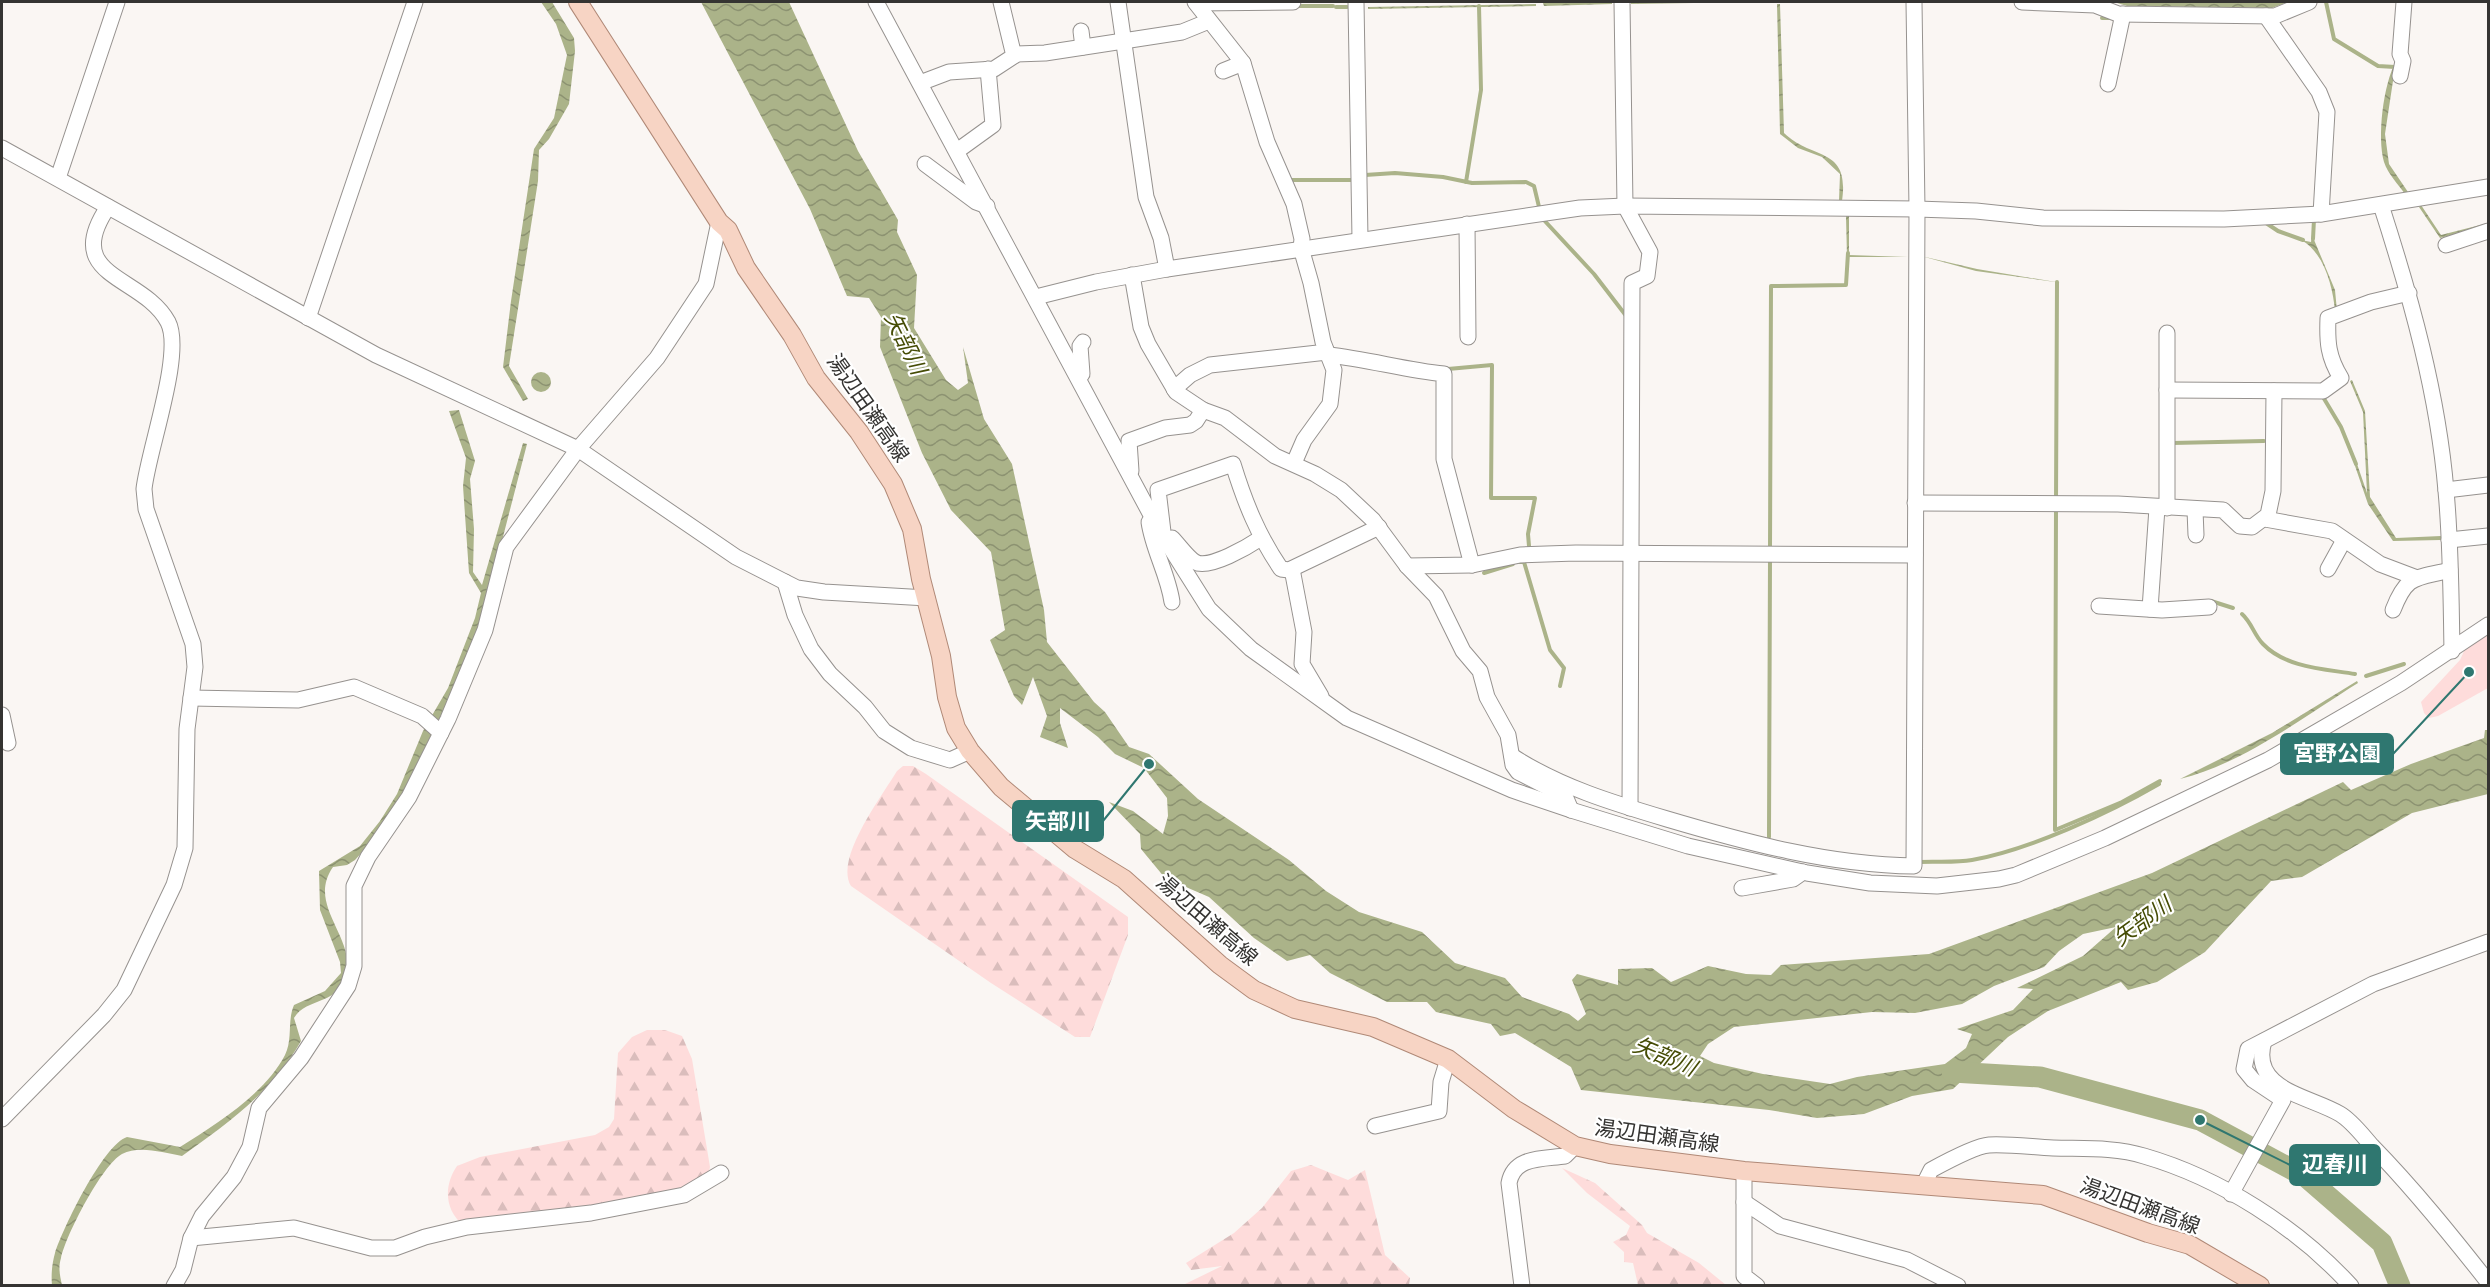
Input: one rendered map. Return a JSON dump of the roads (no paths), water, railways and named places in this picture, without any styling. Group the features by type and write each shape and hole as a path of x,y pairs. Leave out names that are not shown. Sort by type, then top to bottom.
{"main road":[{"name":"湯辺田瀬高線","path":"578,2 720,222 728,230 746,268 792,335 816,378 859,432 893,484 912,529 941,656 947,697 956,728 970,751 1001,786 1075,849 1124,879 1220,965 1254,990 1295,1009 1373,1027 1448,1059 1514,1109 1575,1146 1610,1154 1744,1171 2043,1195 2148,1233 2190,1245 2260,1286"}],"street":[{"path":"58,178 117,2"},
{"path":"308,318 339,233 415,2"},
{"path":"876,2 1036,297 1148,510 1209,609 1251,649 1347,718 1512,790 1688,846 1803,872 1870,883 1937,886 1973,884 2016,875 2105,838 2259,766 2452,651 2488,626"},
{"path":"1001,2 1014,54"},
{"path":"1118,2 1146,197 1161,238 1167,269"},
{"path":"1195,2 1293,2"},
{"path":"1195,2 1243,63 1267,142 1294,204 1301,248 1334,370 1330,404 1304,440 1294,463"},
{"path":"1356,2 1360,239"},
{"path":"1622,2 1625,206 1650,252 1647,276 1632,283 1630,808"},
{"path":"1512,756 1532,769 1582,792 1700,829 1845,862 1914,866 1917,208 1914,2"},
{"path":"2022,2 2095,5 2122,14 2198,8 2266,16 2275,16 2309,2"},
{"path":"2400,76 2403,61 2400,54 2404,2"},
{"path":"2108,84 2122,14"},
{"path":"2266,16 2319,92 2327,112 2321,213"},
{"path":"920,83 949,72 988,69 1006,63 1014,54 1045,53 1182,32 1209,21"},
{"path":"1081,30 1083,47"},
{"path":"1223,71 1243,63"},
{"path":"957,151 993,125 988,69"},
{"path":"2,148 308,318 439,386 578,449 736,557 797,588 824,592 927,598"},
{"path":"925,164 976,202 987,206"},
{"path":"1036,297 1167,269 1580,208 1625,206 1917,208 2043,218 2224,219 2321,213 2488,187"},
{"path":"2381,205 2409,293 2433,406 2446,490 2452,651"},
{"path":"2,1119 104,1015 124,990 174,885 185,848 187,729 195,667 193,644 146,509 144,489 171,361 172,336 169,323 160,311 105,270 94,254 94,232 108,207"},
{"path":"174,1286 183,1270 191,1238 202,1216 234,1177 250,1147 259,1108 301,1058 348,986 354,966 354,886 368,857 409,797 441,733 485,630 506,547 578,449 657,358 706,284 720,222"},
{"path":"1467,224 1468,337"},
{"path":"2446,245 2488,231"},
{"path":"1132,275 1148,344 1174,388 1203,410 1225,418 1254,443 1275,456 1294,463 1341,490 1379,527 1407,566 1436,596 1463,651 1480,671 1488,697 1508,735 1518,772 1565,796 1571,810"},
{"path":"2167,390 2323,391 2341,378 2330,360 2326,344 2328,318 2371,302 2409,293"},
{"path":"2150,609 2162,508 2167,333"},
{"path":"1079,378 1082,374 1080,346 1083,342"},
{"path":"1174,388 1190,375 1210,364 1328,353 1414,371 1444,374 1444,459 1472,565"},
{"path":"2265,519 2273,491 2274,391"},
{"path":"1131,478 1129,441 1165,428 1190,424 1196,421 1203,410"},
{"path":"1261,538 1245,549 1225,557 1197,563 1163,533 1158,490 1233,464 1248,510 1261,538 1281,569 1292,568 1379,527"},
{"path":"2446,490 2488,485"},
{"path":"1916,503 2118,504 2223,510 2240,526 2247,528 2265,519 2332,531 2380,564 2417,578"},
{"path":"1148,510 1151,535 1170,588 1172,602"},
{"path":"2195,510 2196,535"},
{"path":"2449,540 2488,536"},
{"path":"2328,569 2344,540"},
{"path":"1407,566 1472,565 1520,555 1915,555"},
{"path":"1292,568 1304,632 1302,664 1320,690 1321,699"},
{"path":"2393,610 2402,587 2417,578 2450,570"},
{"path":"785,582 795,615 811,649 830,674 865,707 884,731 911,747 950,760 970,751"},
{"path":"2099,606 2150,609 2209,607"},
{"path":"190,698 298,700 354,687 422,716 441,733"},
{"path":"2,715 8,743"},
{"path":"1742,888 1793,879 1803,872"},
{"path":"2233,1190 2283,1100 2253,1080 2244,1069 2248,1049 2373,984 2488,942"},
{"path":"2264,1041 2262,1063 2272,1081 2283,1089 2341,1114 2436,1215 2488,1282"},
{"path":"1375,1125 1439,1111 1441,1082 1448,1059"},
{"path":"1924,1184 1931,1170 1986,1145 2113,1151 2143,1155 2233,1190 2281,1224 2334,1267 2351,1286"},
{"path":"1522,1286 1509,1183 1511,1173 1526,1161 1565,1156 1575,1146"},
{"path":"1744,1171 1744,1276 1757,1286"},
{"path":"191,1238 294,1228 371,1248 395,1248 425,1237 467,1227 591,1213 684,1195 721,1173"},
{"path":"1744,1202 1780,1226 1907,1260 1958,1286"}],"water":[{"path":"541,2 552,2 574,38 575,51 569,104 549,139 539,150 538,181 509,366 528,399 523,401 503,367 511,301 534,149 554,118 567,55 556,24"},
{"path":"701,2 789,2 858,151 898,220 897,232 917,275 914,328 946,380 958,390 968,383 963,347 984,419 1012,464 1044,610 1047,642 1094,702 1105,712 1129,747 1149,754 1198,799 1289,860 1326,891 1359,912 1422,932 1455,963 1505,978 1522,997 1569,1014 1578,1021 1586,1014 1572,980 1577,974 1618,985 1618,969 1652,968 1671,982 1708,966 1746,974 1771,975 1781,965 1929,954 2152,873 2343,782 2351,790 2411,764 2484,738 2485,730 2488,730 2488,794 2412,813 2302,877 2271,881 2205,952 2157,982 2128,990 2121,982 2048,1011 2008,1037 1953,1089 1912,1096 1864,1114 1817,1118 1769,1110 1581,1090 1571,1067 1515,1033 1500,1036 1491,1024 1436,1012 1427,1002 1387,1002 1330,973 1310,955 1287,961 1254,938 1209,897 1165,878 1141,849 1140,834 1109,802 1133,811 1163,834 1168,816 1167,798 1144,768 1115,754 1098,737 1060,708 1060,723 1068,748 1040,737 1047,716 1033,677 1022,705 1014,696 990,640 1005,630 991,552 951,510 922,453 880,347 881,317 869,298 847,296 810,209","holes":["2116,927 2083,956 2017,988 2033,989 2013,1010 1957,1029 1972,1034 1966,1048 1945,1064 1857,1077 1830,1084 1763,1074 1714,1063 1700,1056 1708,1044 1734,1027 1872,1012 1915,1013 1962,1004 1994,986 2044,967 2059,951 2083,934"]},
{"path":"1612,2 1612,4 1544,6 1543,3"},
{"path":"1631,2 1757,2 1631,4"},
{"path":"2114,2 2288,2 2272,8 2127,6"},
{"path":"1536,4 1536,6 1368,9 1368,7"},
{"path":"1777,4 1780,4 1784,133 1795,142 1835,163 1840,171 1843,183 1842,201 1839,201 1840,174 1822,157 1798,148 1780,134"},
{"path":"2396,61 2385,134 2389,164 2408,192 2405,194 2384,162 2381,139 2382,111 2391,71"},
{"path":"2421,205 2441,235 2488,223 2488,226 2440,238 2419,207"},
{"path":"1849,215 1849,255 1908,257 1847,257 1846,216"},
{"path":"2312,235 2335,290 2337,311 2335,311 2332,291 2321,261 2316,253 2301,240 2311,242"},
{"path":"1921,256 1977,269 2062,283 1976,271"},
{"path":"541,372 548,375 551,382 548,389 541,392 534,389 531,382 534,375"},
{"path":"2352,380 2365,411 2370,497 2396,538 2441,536 2441,540 2393,541 2368,504 2354,463 2356,461 2367,493 2363,412 2350,381"},
{"path":"459,410 475,461 470,479 474,529 473,572 482,585 523,443 527,444 481,622 457,688 402,798 376,837 355,860 347,865 333,867 326,881 325,894 328,907 347,958 344,983 331,996 300,1011 294,1018 301,1041 289,1059 263,1091 216,1131 182,1156 152,1150 136,1150 122,1154 114,1161 95,1186 64,1247 60,1262 62,1285 52,1286 54,1257 66,1225 96,1171 117,1143 127,1137 180,1147 238,1107 265,1083 285,1055 289,1043 294,1005 325,991 341,973 340,962 320,910 319,871 360,846 380,821 397,794 423,731 448,688 475,618 481,593 469,573 463,486 466,458 449,411"},
{"path":"2357,681 2358,683 2250,751 2203,772 2180,779 2272,733"}],"waterway":[{"path":"2326,2 2334,39 2378,66 2395,67"},
{"path":"1296,6 1333,6"},
{"path":"1466,182 1481,90 1479,6"},
{"path":"1336,7 1347,7"},
{"path":"2102,18 2112,18"},
{"path":"1365,175 1395,173 1443,177 1472,183 1526,182 1534,186 1540,211"},
{"path":"1287,180 1352,180"},
{"path":"1542,218 1594,274 1627,317"},
{"path":"2313,239 2314,219"},
{"path":"2266,223 2278,231 2303,240"},
{"path":"1770,551 1771,286 1846,285 1848,253"},
{"path":"2056,501 2057,282"},
{"path":"1448,369 1492,365 1491,498 1535,498 1528,534 1529,546"},
{"path":"2323,397 2341,427 2356,464"},
{"path":"2172,443 2264,441"},
{"path":"2056,509 2055,830 2122,802 2160,781"},
{"path":"1769,837 1770,559"},
{"path":"1520,562 1524,562 1550,650 1564,668 1560,686"},
{"path":"1484,573 1513,564"},
{"path":"2211,601 2233,608"},
{"path":"2242,614 2263,644 2283,658 2319,669 2355,674"},
{"path":"2366,676 2404,664"},
{"path":"1917,862 1965,861 2018,848 2093,818 2159,784"},
{"path":"1952,1072 2040,1077 2200,1120 2306,1177 2382,1243 2400,1286"}],"place":[{"name":"宮野公園","path":"2469,672"},
{"name":"矢部川","path":"1149,764"},
{"name":"辺春川","path":"2200,1120"}]}
